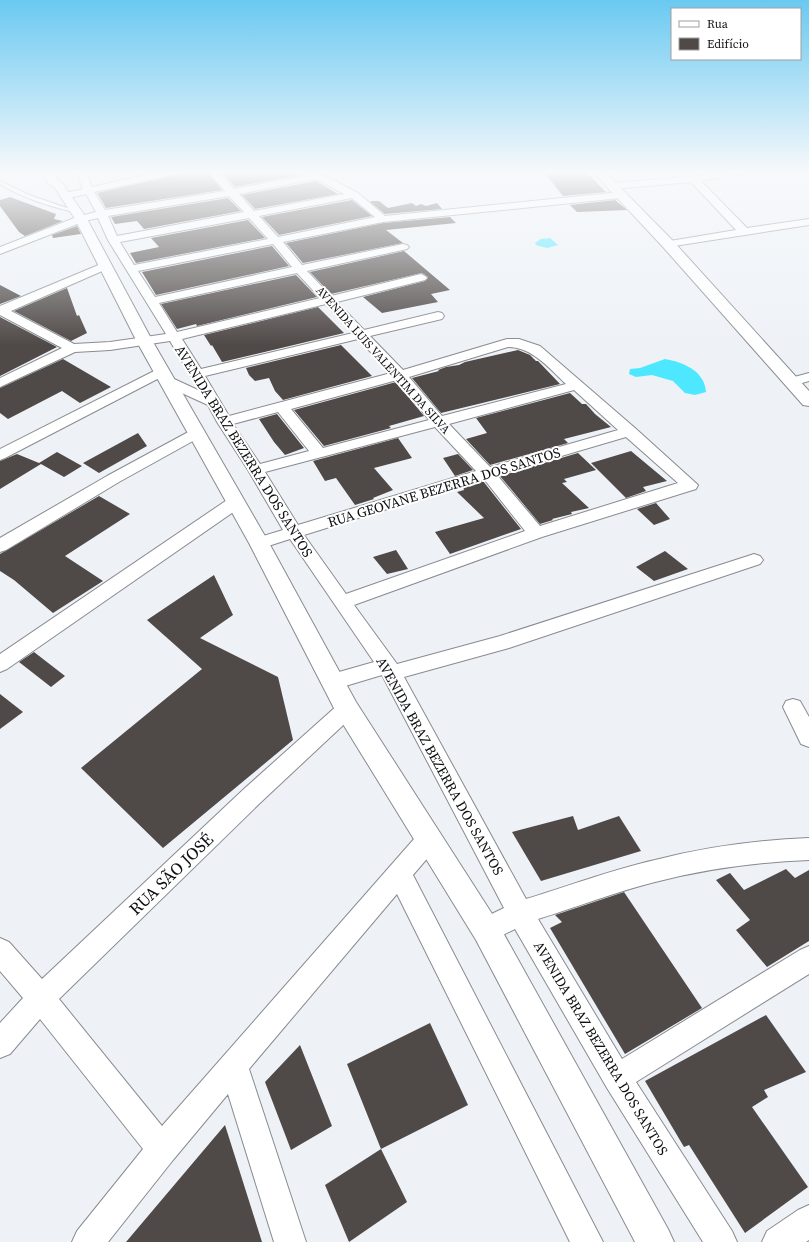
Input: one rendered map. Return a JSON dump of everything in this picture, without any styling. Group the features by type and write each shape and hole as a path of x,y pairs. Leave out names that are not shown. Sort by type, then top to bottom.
{"main road":[{"name":"AVENIDA BRAZ BEZERRA DOS SANTOS","path":"93,229 110,254 145,342 259,543 332,682 486,930 655,1242"},
{"path":"654,229 809,401"}],"street":[{"path":"0,251 28,229"},
{"path":"0,311 110,254 201,229"},
{"name":"AVENIDA LUIS VALENTIM DA SILVA","path":"265,229 299,269 400,375 438,421 487,473 536,533"},
{"path":"132,269 335,229"},
{"path":"741,229 745,233"},
{"path":"668,244 769,229"},
{"path":"151,301 403,247"},
{"name":"AVENIDA BRAZ BEZERRA DOS SANTOS","path":"110,254 132,269 197,374 236,444 256,470 294,533 389,670 520,913 617,1078 721,1242"},
{"path":"0,383 72,348 110,346 173,337 421,278"},
{"path":"0,311 72,348"},
{"path":"197,374 438,316"},
{"path":"224,422 400,375 507,343 519,343 535,349 690,485 536,533 342,602"},
{"path":"0,455 164,376 212,402"},
{"path":"792,382 809,377"},
{"path":"256,470 577,385"},
{"path":"282,407 319,453"},
{"name":"RUA GEOVANE BEZERRA DOS SANTOS","path":"259,543 630,431"},
{"path":"0,546 113,479 197,432"},
{"path":"0,664 236,502"},
{"path":"332,682 502,643 754,560"},
{"path":"793,707 809,738"},
{"name":"RUA SÃO JOSÉ","path":"0,1044 41,998 347,708"},
{"path":"88,1242 162,1149 429,839"},
{"path":"486,930 520,913 654,871 700,860 763,851 809,849"},
{"path":"400,874 587,1242"},
{"path":"0,951 41,998 162,1149"},
{"path":"617,1078 809,959"},
{"path":"234,1066 290,1242"},
{"path":"778,1242 809,1221"}],"water":[{"path":"550,238 558,245 547,248 536,245 535,243 541,239"},
{"path":"665,359 686,365 697,373 702,378 706,392 695,395 685,393 673,381 652,375 636,377 629,374 630,369 640,368"}],"building":[{"path":"17,229 43,229 25,236"},
{"path":"69,229 78,229 81,234 53,238 52,235"},
{"path":"200,229 256,229 265,238 136,263 130,253 159,247 151,238"},
{"path":"273,229 309,229 279,235"},
{"path":"354,229 396,229 386,230 403,243 303,263 286,243"},
{"path":"272,246 289,266 156,295 142,272"},
{"path":"404,251 450,290 431,294 438,302 382,313 363,297 425,281 428,277 422,273 331,294 310,272"},
{"path":"296,275 317,297 197,326 196,324 177,329 161,304"},
{"path":"0,285 21,296 0,304"},
{"path":"67,288 77,316 79,315 87,333 71,341 14,311"},
{"path":"318,307 344,333 222,362 204,335"},
{"path":"0,317 57,347 0,376"},
{"path":"341,345 372,376 283,400 275,391 269,378 255,381 249,375 246,368"},
{"path":"518,350 530,355 538,361 560,384 441,413 412,378 439,371 438,370 446,367"},
{"path":"63,359 111,387 80,403 62,391 8,419 0,413 0,388"},
{"path":"396,382 424,416 389,426 391,428 324,446 294,410"},
{"path":"570,393 582,404 586,404 595,414 611,427 564,439 568,443 490,465 466,439 487,433 476,418"},
{"path":"277,414 304,448 285,455 274,442 259,419"},
{"path":"138,433 147,446 99,473 83,463"},
{"path":"398,438 412,458 374,468 393,490 373,498 374,499 355,505 336,478 325,481 313,461"},
{"path":"631,451 667,481 643,487 646,491 626,498 591,463"},
{"path":"57,452 82,466 64,477 41,464 0,489 0,461 17,454 39,463"},
{"path":"578,453 596,470 564,479 567,482 562,483 589,508 571,512 572,514 540,524 500,476"},
{"path":"458,454 473,470 455,476 443,458"},
{"path":"483,481 521,529 450,554 435,532 484,518 457,492 464,490 463,487"},
{"path":"99,496 130,514 65,556 103,581 53,613 14,580 0,571 0,554"},
{"path":"656,503 670,519 654,525 637,509"},
{"path":"396,550 408,569 387,574 373,557"},
{"path":"665,551 688,569 654,581 636,567"},
{"path":"214,575 233,615 200,638 278,677 293,740 163,848 81,768 202,669 147,620"},
{"path":"34,652 65,676 51,687 19,662"},
{"path":"0,694 23,712 0,729"},
{"path":"573,816 578,830 619,816 641,851 541,881 512,832"},
{"path":"786,869 795,878 809,870 809,941 767,967 736,930 750,920 716,880 730,873 744,890"},
{"path":"624,892 702,1008 625,1054 550,928 562,922 555,915"},
{"path":"766,1015 806,1072 764,1090 768,1097 752,1107 808,1187 745,1233 689,1145 684,1147 645,1081"},
{"path":"430,1023 468,1105 381,1149 347,1064"},
{"path":"300,1045 332,1126 291,1150 265,1082"},
{"path":"225,1125 262,1242 126,1242"},
{"path":"381,1149 407,1202 349,1242 325,1185"}]}
